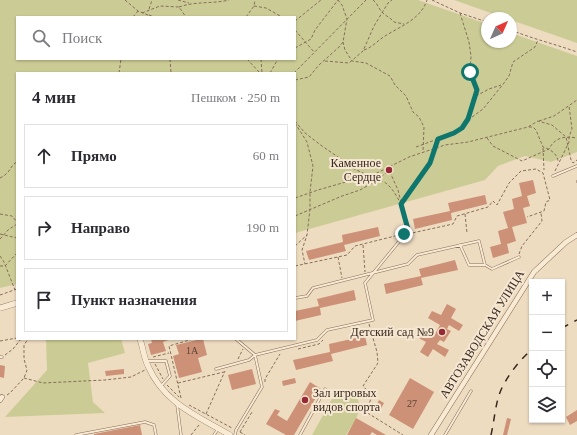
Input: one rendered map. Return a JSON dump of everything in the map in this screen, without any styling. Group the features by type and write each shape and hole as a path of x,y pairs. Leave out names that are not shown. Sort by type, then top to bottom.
{"street":[{"name":"АВТОЗАВОДСКАЯ УЛИЦА","path":"431,435 534,272 566,242 577,235"},
{"path":"0,308 16,303"},
{"path":"140,340 149,361 149,368 160,386 177,404 204,417 230,435"}],"lane":[{"path":"553,176 577,166"},
{"path":"216,370 249,360 255,355 317,340 327,330 373,320 365,283 402,238"},
{"path":"296,298 307,296 313,288 408,264 417,254 479,241 484,265"},
{"path":"460,245 469,265 484,265 492,269 519,257"},
{"path":"235,435 236,430 262,387 255,355 237,340"},
{"path":"149,361 166,361 170,376 160,386"},
{"path":"300,435 325,389"},
{"path":"445,435 471,391"},
{"path":"177,404 181,435"},
{"path":"76,435 145,422 154,425 156,435"},
{"path":"214,435 219,428"}],"path":[{"path":"125,0 142,13 151,16"},
{"path":"149,10 152,0"},
{"path":"178,0 190,3"},
{"path":"142,13 160,6 179,7 190,3 223,2 229,0"},
{"path":"247,16 254,6 255,0"},
{"path":"296,19 321,0"},
{"path":"296,48 311,39 315,30 338,0 342,5 347,19 343,42 345,50 352,61 366,63 390,76 395,85 406,96 424,127 423,153"},
{"path":"295,72 366,0"},
{"path":"373,0 377,3 382,13 391,18 394,22 405,24"},
{"path":"363,51 374,26 388,3 392,0"},
{"path":"324,61 349,63 363,51 372,47 383,37 420,14 425,7 427,0"},
{"path":"432,0 460,13 481,20"},
{"path":"254,6 266,8 280,16"},
{"path":"179,7 185,16"},
{"path":"134,16 138,10"},
{"path":"416,147 454,133 462,128 468,119 476,96 477,90 470,72 471,56 469,42 460,13"},
{"path":"296,31 314,52"},
{"path":"517,32 577,52"},
{"path":"468,119 483,109 508,76 513,62 535,47 538,40"},
{"path":"296,80 309,77 343,42"},
{"path":"119,72 122,60"},
{"path":"170,60 171,72"},
{"path":"248,60 260,72"},
{"path":"261,60 261,72"},
{"path":"271,72 277,60"},
{"path":"476,96 489,89 502,85"},
{"path":"296,198 310,192 368,176 409,157 445,145 468,142 528,127 538,121 554,116 577,100"},
{"path":"553,176 569,142 572,129 569,106"},
{"path":"538,121 552,125 566,137 567,146 573,163 577,160"},
{"path":"296,123 305,133 350,167 368,176 383,181 394,191 401,204"},
{"path":"296,124 307,142 313,166 307,235 302,250 305,264"},
{"path":"528,127 533,127 536,130 543,147 544,170"},
{"path":"487,137 493,146 502,152 522,160 549,149 558,138 577,138"},
{"path":"401,204 430,163 438,139"},
{"path":"543,147 549,149 556,156 558,163"},
{"path":"0,178 6,174 16,162"},
{"path":"390,166 409,233"},
{"path":"296,266 347,255 355,246 453,224 457,216 488,207 493,202 497,205 509,183 522,171 536,169 542,173 550,200 546,202 544,211 526,217"},
{"path":"296,216 360,190 378,180 390,170"},
{"path":"577,180 577,185"},
{"path":"519,257 522,246 542,221 541,212"},
{"path":"0,214 12,216 16,221"},
{"path":"465,214 467,232"},
{"path":"0,238 16,225"},
{"path":"0,234 16,238"},
{"path":"296,245 307,235"},
{"path":"363,244 366,275"},
{"path":"0,266 5,266 16,254"},
{"path":"0,256 16,290 0,296"},
{"path":"338,257 342,280"},
{"path":"368,321 377,352 378,363 363,386 372,396 366,412 403,435"},
{"path":"293,350 319,344 326,336"},
{"path":"0,341 16,338"},
{"path":"1,357 13,349 20,340"},
{"path":"1,399 10,393 24,378 27,370 24,359 24,345 27,340"},
{"path":"170,352 151,358 149,361 166,383 182,400 169,346 190,340"},
{"path":"235,364 244,347"},
{"path":"265,384 265,379 280,353"},
{"path":"191,435 204,417 226,366"},
{"path":"24,378 43,383 105,380 131,377 149,368"},
{"path":"178,384 224,372"},
{"path":"188,404 204,417 245,435"},
{"path":"240,432 254,408"}],"green space":[{"path":"0,0 418,0 481,22 481,48 517,48 517,35 577,56 577,152 551,162 525,156 498,166 485,180 296,233 296,72 16,72 16,284 0,288"},
{"path":"454,0 577,0 577,43 517,22 517,12 488,12"},
{"path":"46,340 121,340 125,353 88,363 93,402 105,413 5,417 47,370"},
{"path":"341,392 351,393 359,401 360,406 357,416 346,435 312,435 332,399"}],"building":[{"path":"533,180 536,193 527,196 530,206 523,208 527,223 512,227 516,241 507,244 509,253 493,258 490,247 501,244 498,231 508,228 503,212 514,209 512,199 522,196 519,183"},
{"path":"485,195 487,204 451,213 452,220 415,229 413,219 450,211 448,203"},
{"path":"378,227 380,236 344,245 346,251 309,260 306,251 343,242 342,235"},
{"path":"455,260 458,270 421,278 423,285 386,294 384,284 421,276 419,269"},
{"path":"354,290 356,300 320,308 321,315 296,321 296,311 319,306 317,299"},
{"path":"447,304 456,309 451,318 463,325 459,331 449,325 447,329 451,331 444,342 440,340 437,344 449,350 445,357 433,349 428,357 420,352 426,342 417,337 422,329 434,336 440,325 428,318 432,311 441,315"},
{"path":"365,336 367,345 331,354 333,361 296,370 293,360 330,352 329,344"},
{"path":"151,340 168,340 163,342 166,351 151,355 148,344 152,343"},
{"path":"203,340 207,355 198,358 202,372 179,378 173,356 179,354 176,345"},
{"path":"0,365 5,366 4,378 0,377"},
{"path":"124,369 124,374 106,376 105,371"},
{"path":"252,369 256,384 232,390 228,375"},
{"path":"295,378 296,383 283,386 282,381"},
{"path":"410,378 434,392 413,429 389,415"},
{"path":"310,382 321,389 294,435 286,435 266,424 275,409 280,411 277,415 287,421"},
{"path":"379,400 384,403 379,412 374,410"},
{"path":"577,410 577,421 570,425 566,417"},
{"path":"356,418 386,435 377,435 372,432 370,435 347,435"},
{"path":"507,418 511,419 507,435 503,435"},
{"path":"140,425 142,435 94,435 94,434"}],"railway":[{"path":"565,326 577,320"},
{"path":"491,435 496,405 505,382 513,370 530,351"}],"place":[{"name":"Каменное Сердце","path":"389,170"},
{"name":"Детский сад №9","path":"442,332"},
{"name":"Зал игровых видов спорта","path":"305,400"}],"route":[{"path":"404,234 409,233 401,204 430,163 438,139 454,133 462,128 468,119 477,90 470,72"}]}
